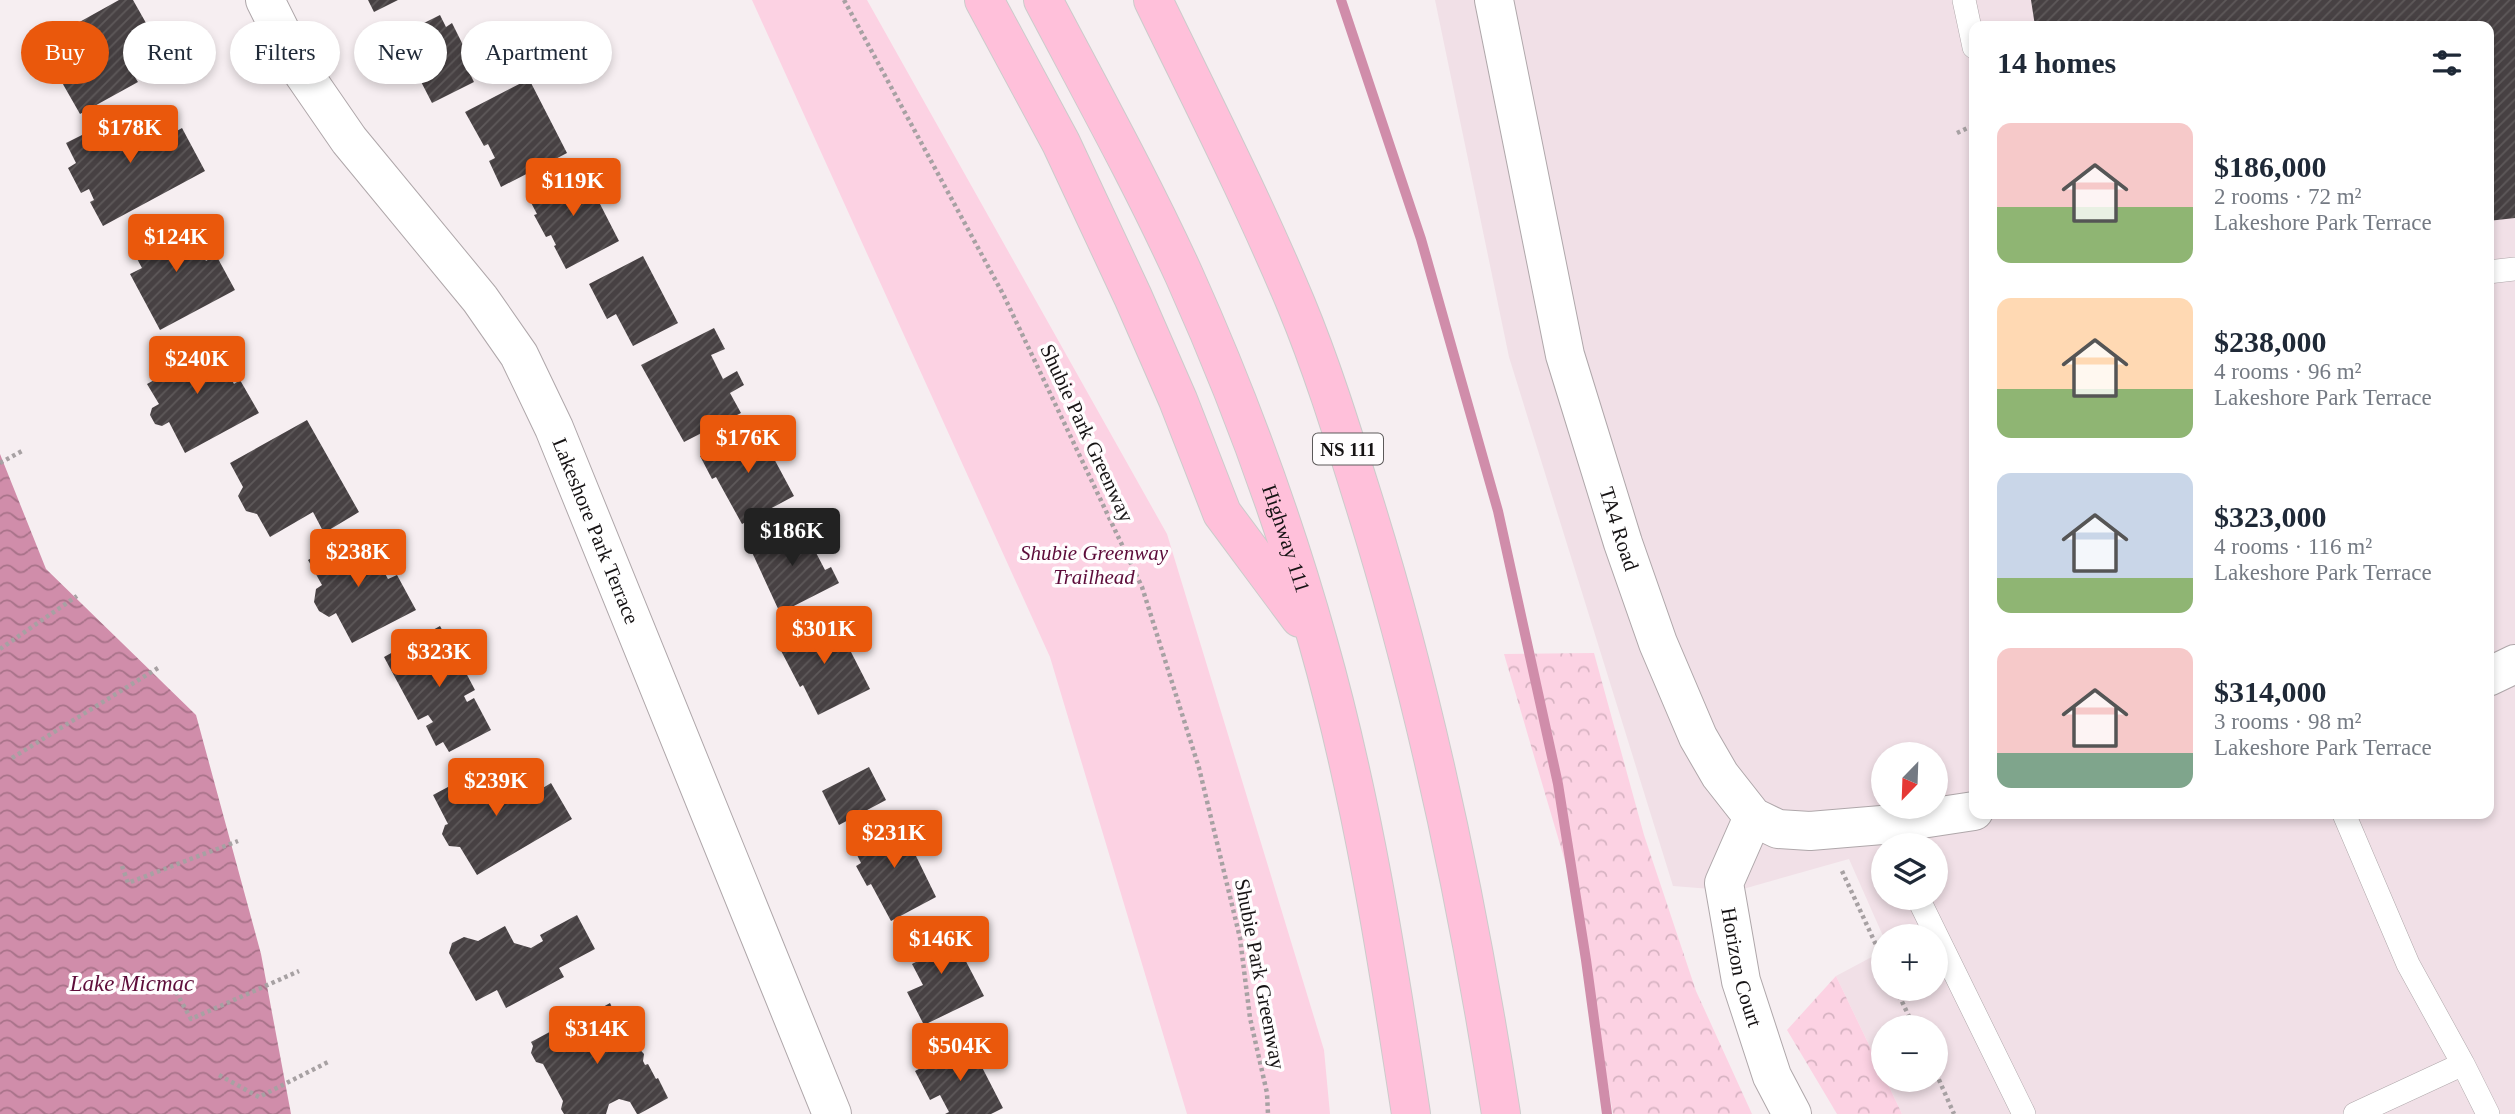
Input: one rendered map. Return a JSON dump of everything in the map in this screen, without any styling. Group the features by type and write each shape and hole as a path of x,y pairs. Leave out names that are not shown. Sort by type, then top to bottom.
{"highway":[{"path":"984,0 1061,143 1128,285 1178,400 1222,513 1318,642"},
{"name":"Highway 111","path":"1043,0 1106,118 1183,274 1227,379 1271,496 1318,642 1351,774 1386,946 1411,1114"},
{"name":"NS 111","path":"1153,0 1296,305 1342,432 1383,563 1454,846 1501,1114"},
{"path":"1164,0 1188,71"}],"street":[{"name":"Lakeshore Park Terrace","path":"265,0 298,66 349,140 480,299 519,355 554,428 832,1114"},
{"name":"TA4 Road","path":"1494,0 1565,355 1596,458 1658,643 1698,737 1720,775 1753,817"},
{"path":"2494,674 2515,664"},
{"path":"1894,833 1969,812"},
{"path":"1753,817 1778,829 1871,834"},
{"name":"Horizon Court","path":"1753,817 1724,883 1741,981 1772,1076 1793,1114"}],"lane":[{"path":"1964,0 1969,24"},
{"path":"2494,271 2515,269"},
{"path":"2346,819 2408,964 2488,1114"},
{"path":"1924,910 2024,1114"},
{"path":"2355,1114 2463,1064"}],"path":[{"name":"Shubie Park Greenway","path":"844,0 1003,294 1142,587 1199,768 1240,938 1250,1018 1267,1093 1268,1114"},
{"path":"1957,133 1969,127"},
{"path":"0,463 22,451"},
{"path":"0,649 77,596"},
{"path":"12,758 158,668"},
{"path":"122,866 128,883 238,841"},
{"path":"1842,871 1871,934"},
{"path":"176,992 191,1019 299,971"},
{"path":"219,1075 259,1097 328,1062"},
{"path":"1944,1092 1954,1114"}],"shaded area":[{"path":"1435,0 2515,0 2515,1114 1902,1114 1892,1092 1948,1092 1948,1015 1871,1015 1871,1049 1836,976 1871,957 1871,1001 1948,1001 1948,924 1878,924 1872,910 1948,910 1948,833 1871,833 1871,909 1849,859 1736,891 1673,886 1509,357"}],"green space":[{"name":"Shubie Greenway Trailhead","path":"752,0 867,0 1167,534 1324,1050 1330,1114 1187,1114 1050,657"},
{"path":"1594,653 1644,835 1696,991 1752,1114 1613,1114 1574,892 1504,654"},
{"path":"1836,976 1871,1049 1871,1092 1892,1092 1902,1114 1837,1114 1787,1030"}],"water":[{"name":"Lake Micmac","path":"0,454 46,569 196,715 261,954 291,1114 0,1114"}],"building":[{"path":"119,0 133,0 145,21 123,21 123,84 134,84 80,114 63,84 109,84 109,21 81,21"},
{"path":"368,0 398,0 374,12"},
{"path":"2031,0 2515,0 2515,218 2494,220 2494,21 2034,21"},
{"path":"440,15 443,21 428,21"},
{"path":"452,23 461,41 461,84 470,84 432,103 422,84 447,84 447,26"},
{"path":"519,84 532,84 567,153 501,187 489,161 495,158 488,144 484,146 465,112"},
{"path":"140,106 151,125 149,138 152,145 182,128 205,171 103,226 90,202 94,200 89,189 81,193 68,168 76,163 66,143"},
{"path":"581,167 619,241 566,269 551,235 546,237 534,215 537,214 527,195"},
{"path":"181,215 206,261 216,255 235,290 160,330 130,274 142,268 129,244"},
{"path":"643,256 678,323 633,346 616,314 607,319 589,284"},
{"path":"714,328 725,349 711,355 723,379 737,371 744,385 730,393 741,413 684,442 641,365"},
{"path":"198,337 209,350 210,358 207,360 213,372 224,366 234,384 240,380 259,413 185,453 169,422 162,426 155,424 150,415 152,408 159,404 147,384 160,377 151,362"},
{"path":"307,420 359,512 324,533 313,512 270,537 257,514 246,511 238,496 243,487 230,463"},
{"path":"757,427 794,496 742,524 716,477 712,479 700,456"},
{"path":"800,522 825,570 831,567 839,583 780,613 750,548"},
{"path":"355,534 363,550 370,546 388,579 397,575 416,610 352,643 336,613 329,617 319,611 314,602 316,589 322,585 308,560"},
{"path":"833,617 870,689 818,715 778,645"},
{"path":"440,626 452,648 456,646 469,669 465,671 475,690 464,696 467,702 474,698 491,730 449,752 443,742 436,746 426,726 433,722 428,715 418,720 384,657"},
{"path":"491,764 504,786 510,783 520,802 551,783 572,819 477,875 460,847 449,846 442,834 448,824 433,795"},
{"path":"869,767 886,800 839,825 822,791"},
{"path":"897,821 907,840 913,836 919,838 924,846 922,854 916,856 936,897 891,921 871,884 867,886 856,866 861,863 852,845"},
{"path":"577,915 595,949 559,968 564,977 506,1008 497,990 476,1001 449,953 452,943 464,937 478,941 505,926 514,943 531,948 543,941 540,935"},
{"path":"946,923 984,996 924,1025 907,992 923,985 912,964 918,961 909,942"},
{"path":"610,1003 629,1044 633,1042 644,1054 645,1065 648,1064 656,1079 658,1078 668,1098 639,1114 630,1102 619,1099 609,1104 606,1114 564,1114 561,1109 563,1101 543,1064 536,1062 531,1053 531,1042"},
{"path":"969,1042 1003,1108 991,1114 945,1114 949,1112 940,1095 930,1100 915,1071"}],"waterway":[{"path":"1341,0 1421,239 1498,511 1558,784 1607,1114"}]}
